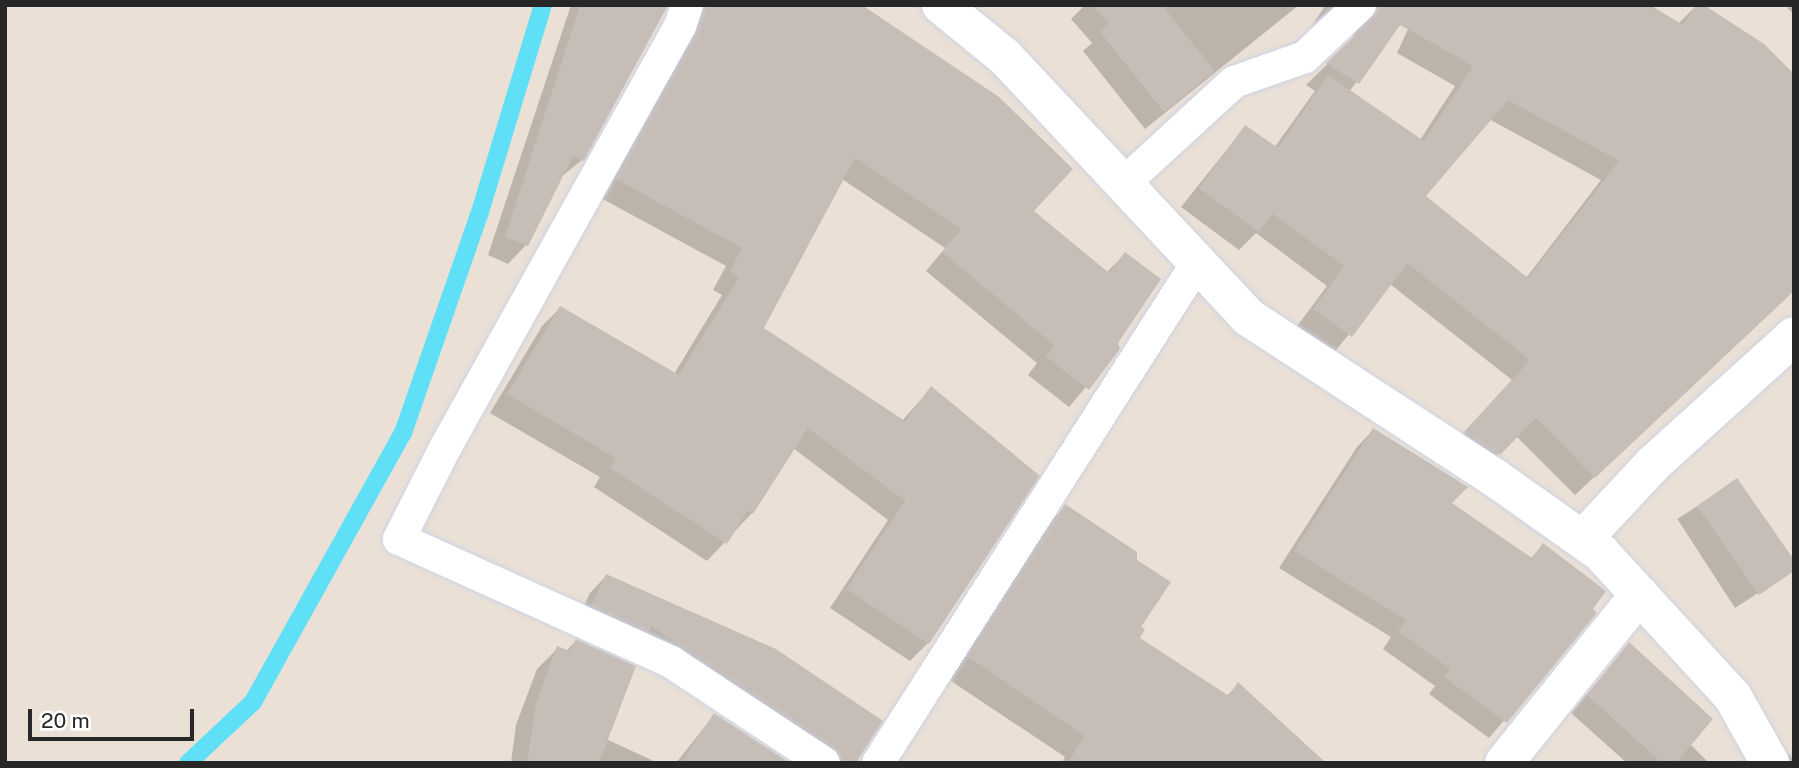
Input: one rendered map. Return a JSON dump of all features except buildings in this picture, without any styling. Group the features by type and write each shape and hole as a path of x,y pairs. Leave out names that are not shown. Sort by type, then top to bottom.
{"street":[{"path":"940,5 1005,57 1248,317 1583,539 1733,697 1770,763"},
{"path":"1583,539 1653,464 1794,336"},
{"path":"1504,763 1639,595"}],"lane":[{"path":"687,5 680,26 444,449 399,539 671,662 824,763"},
{"path":"1122,185 1234,82 1305,57 1360,5"},
{"path":"878,763 1197,263"}],"waterway":[{"path":"188,763 253,702 403,433 480,212 543,5"}]}
